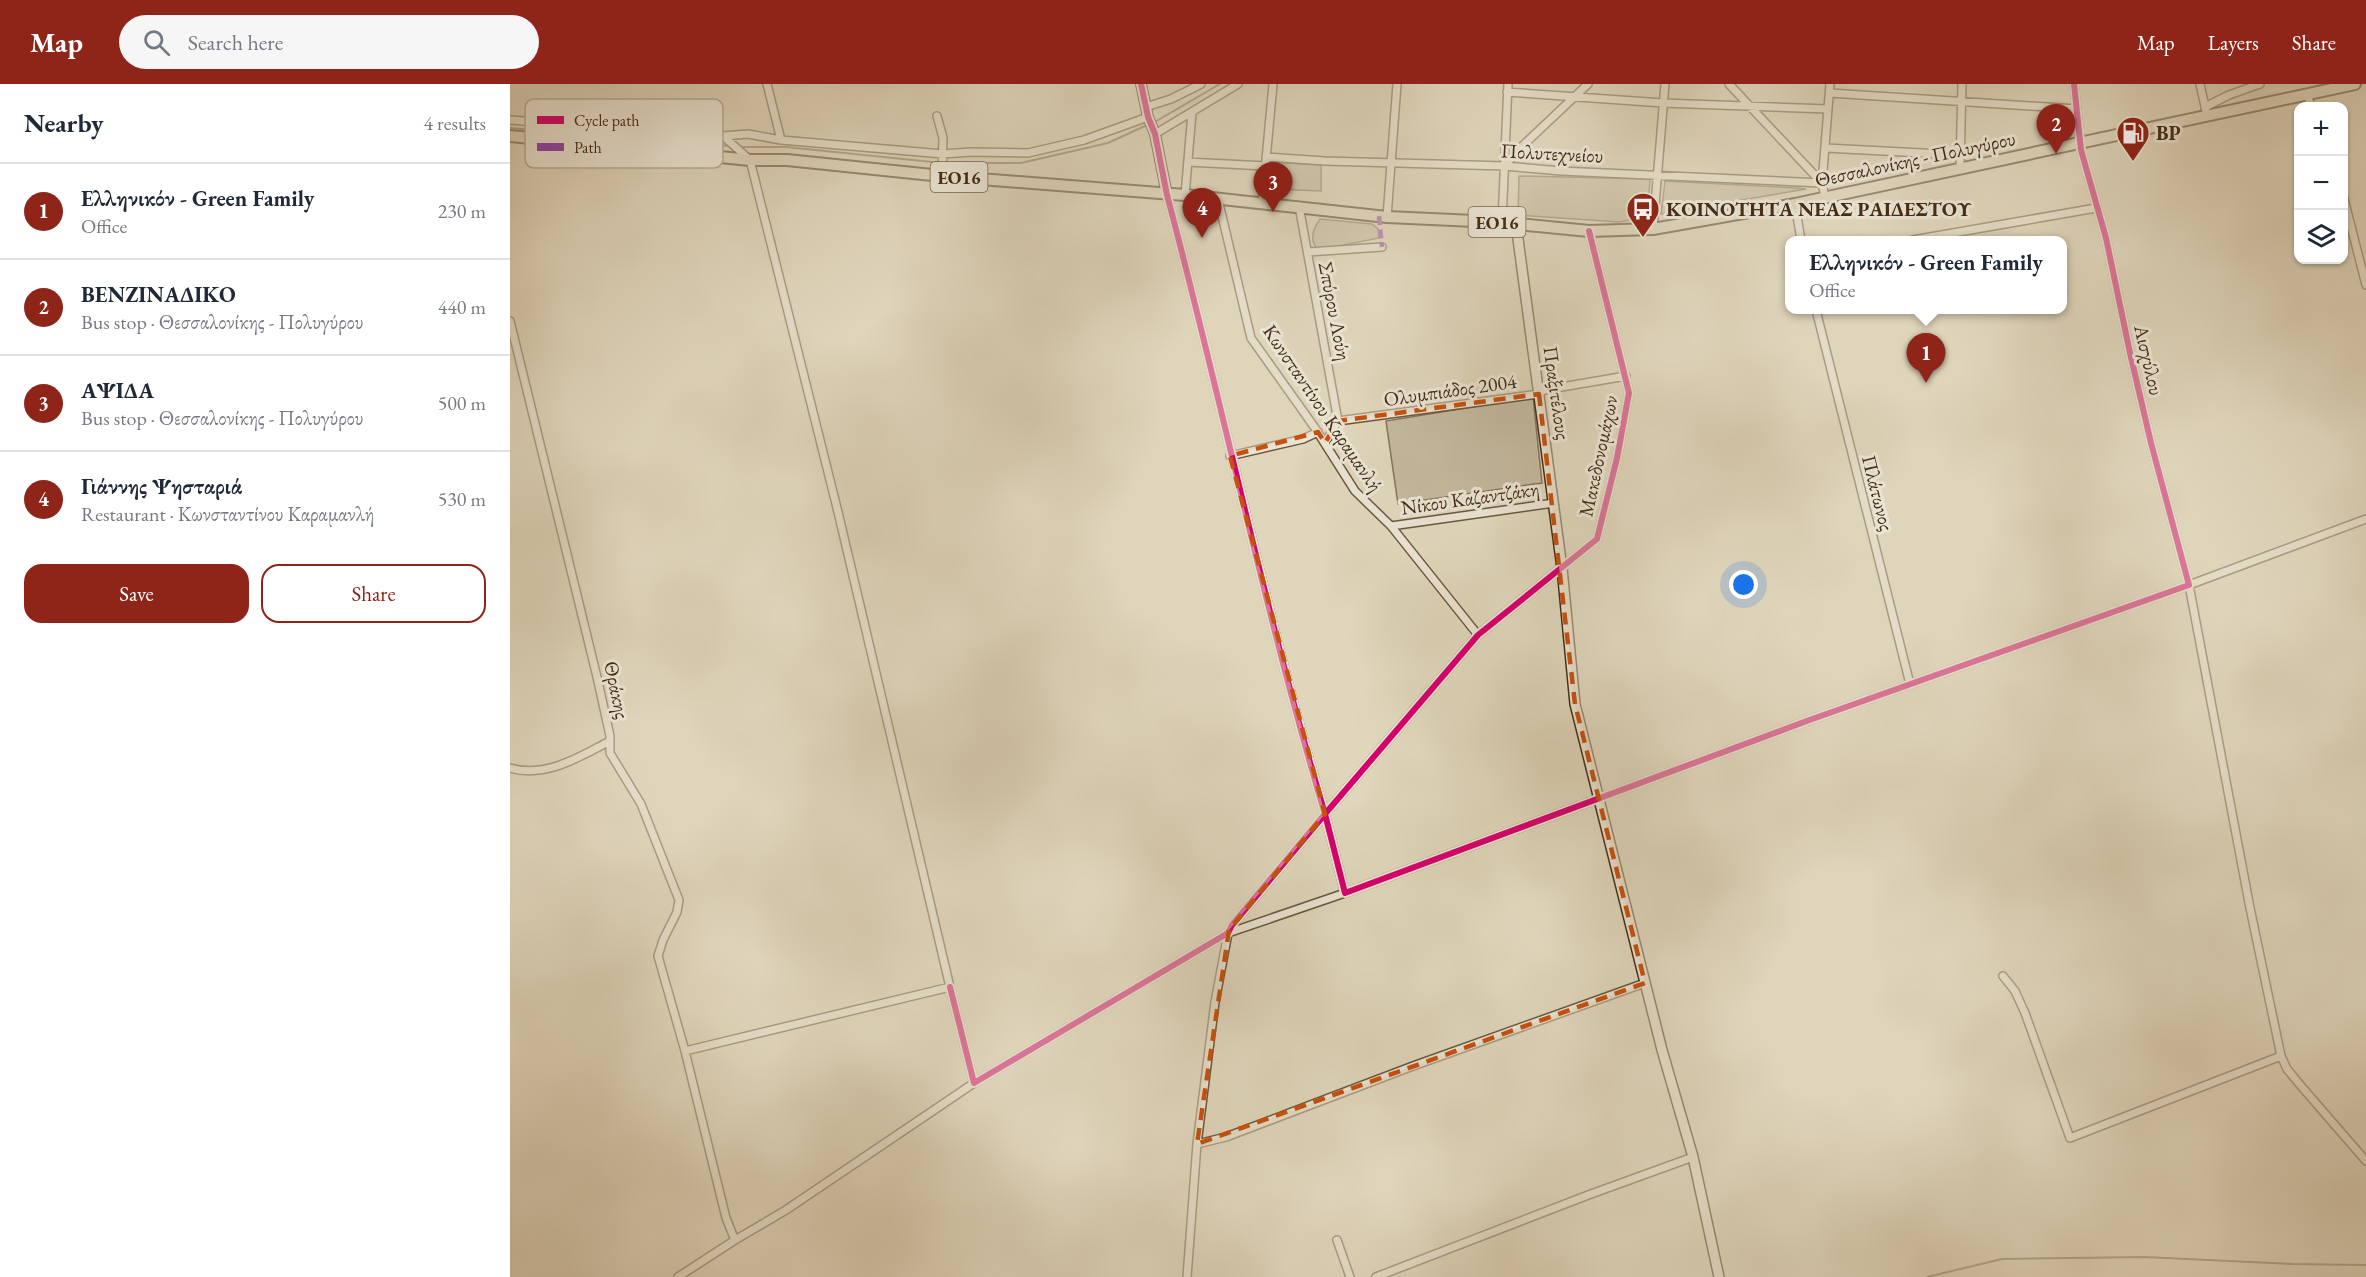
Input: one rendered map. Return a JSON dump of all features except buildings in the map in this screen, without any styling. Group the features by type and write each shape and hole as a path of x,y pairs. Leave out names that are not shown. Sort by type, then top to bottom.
{"main road":[{"name":"Θεσσαλονίκης - Πολυγύρου","path":"723,157 787,160 942,176 1185,195 1387,217 1502,222 1589,231 1653,229 1795,204 2079,143 2206,112 2307,94 2323,87 2355,84"},
{"name":"Θεσσαλονίκης - Πολυγύρου","path":"510,136 525,138"}],"street":[{"path":"767,84 781,140"},
{"path":"1141,84 1155,134 1167,195 1230,456 1345,893"},
{"path":"723,136 748,134 781,140 943,154 1028,153 1084,140 1147,112 1201,84"},
{"path":"1155,134 1238,84"},
{"path":"1262,203 1273,84"},
{"path":"1387,217 1397,84"},
{"path":"1504,166 1588,84"},
{"path":"1653,229 1665,84"},
{"path":"1729,84 1822,183"},
{"path":"1825,197 1822,183 1830,84"},
{"path":"1960,168 1962,84"},
{"name":"Αισχύλου","path":"2074,84 2079,143 2106,238 2151,443 2189,585 2250,908 2281,1056"},
{"path":"2200,84 2206,112 2236,92 2260,84"},
{"path":"1502,222 1508,88 1663,103 1828,109"},
{"path":"1830,93 2076,109"},
{"path":"2307,94 2309,102"},
{"path":"1185,195 1192,113"},
{"path":"937,116 943,138 942,176"},
{"path":"510,120 525,121"},
{"path":"723,136 750,160 841,523 974,1083"},
{"path":"1826,148 1960,155"},
{"name":"Πολυτεχνείου","path":"1266,157 1504,166 1562,171 1822,183"},
{"path":"1188,162 1266,166"},
{"name":"Κωνσταντίνου Καραμανλή","path":"1218,199 1251,338 1318,432 1355,491 1391,526 1478,635"},
{"path":"1795,204 1800,236"},
{"name":"Σπύρου Λούη","path":"1299,206 1338,421"},
{"path":"1936,236 2096,208"},
{"path":"2346,210 2366,285"},
{"name":"Πραξιτέλους","path":"1516,224 1554,503 1574,695 1645,983 1693,1157 1719,1277"},
{"name":"Μακεδονομάχων","path":"1228,933 1232,925 1295,848 1478,635 1597,539 1617,458 1629,393 1589,231"},
{"path":"1308,252 1382,247"},
{"name":"Πλάτωνος","path":"1817,314 1910,684"},
{"name":"Θράκης","path":"510,321 597,677 610,736 608,742 612,758 641,804 679,900 677,912 658,956 685,1051 726,1218 735,1240"},
{"name":"Ολυμπιάδος 2004","path":"1338,421 1539,394 1544,390 1626,376"},
{"path":"1325,443 1338,421"},
{"path":"1230,456 1303,439 1318,432"},
{"name":"Νίκου Καζαντζάκη","path":"1391,526 1554,503"},
{"path":"678,1277 794,1205 974,1083 1228,933 1345,893 1804,722 2189,585 2366,519"},
{"path":"510,768 523,771 556,767 608,742"},
{"path":"1187,1277 1197,1144 1215,1002 1228,933"},
{"path":"2003,976 2015,991 2025,1013 2070,1138 2281,1056 2287,1069 2366,1161"},
{"path":"1197,1144 1226,1137 1413,1066 1645,983"},
{"path":"685,1051 950,987"},
{"path":"1376,1277 1693,1157"},
{"path":"1337,1240 1350,1277"}],"highlighted area":[{"path":"1539,394 1575,704 1645,983 1197,1144 1229,930 1325,814 1230,456 1318,432 1325,443 1338,421"}],"shaded area":[{"path":"1268,162 1321,165 1321,191 1267,189"},
{"path":"1519,176 1650,179 1647,221 1636,219 1619,222 1518,215"},
{"path":"1665,181 1797,188 1806,189 1661,214"},
{"path":"1320,219 1372,224 1378,229 1379,238 1319,250 1314,243 1313,235"},
{"path":"1533,397 1542,483 1398,504 1386,421"}],"waterway":[{"path":"1153,123 1220,84"},
{"path":"737,147 786,147 942,163 1021,163 1108,143 1147,125"},
{"path":"510,128 525,129"},
{"path":"723,145 731,146"},
{"path":"1927,1277 2002,1259 2144,1257 2366,1265"}],"marked path":[{"path":"1379,216 1382,247"}],"cycle path":[{"path":"950,987 974,1083 1228,933 1232,925 1325,814 1282,660 1141,84"},
{"path":"1589,231 1629,393 1617,458 1597,539 1478,635 1325,814 1345,893 1804,722 2189,585 2151,443 2106,238 2081,150 2074,84"}],"place":[{"name":"ΒΕΝΖΙΝΑΔΙΚΟ","path":"2056,154"},
{"name":"BP","path":"2133,162"},
{"name":"ΑΨΙΔΑ","path":"1273,212"},
{"name":"Γιάννης Ψησταριά","path":"1202,238"},
{"name":"ΚΟΙΝΟΤΗΤΑ ΝΕΑΣ ΡΑΙΔΕΣΤΟΥ","path":"1643,238"},
{"name":"Ελληνικόν - Green Family","path":"1926,383"}]}
